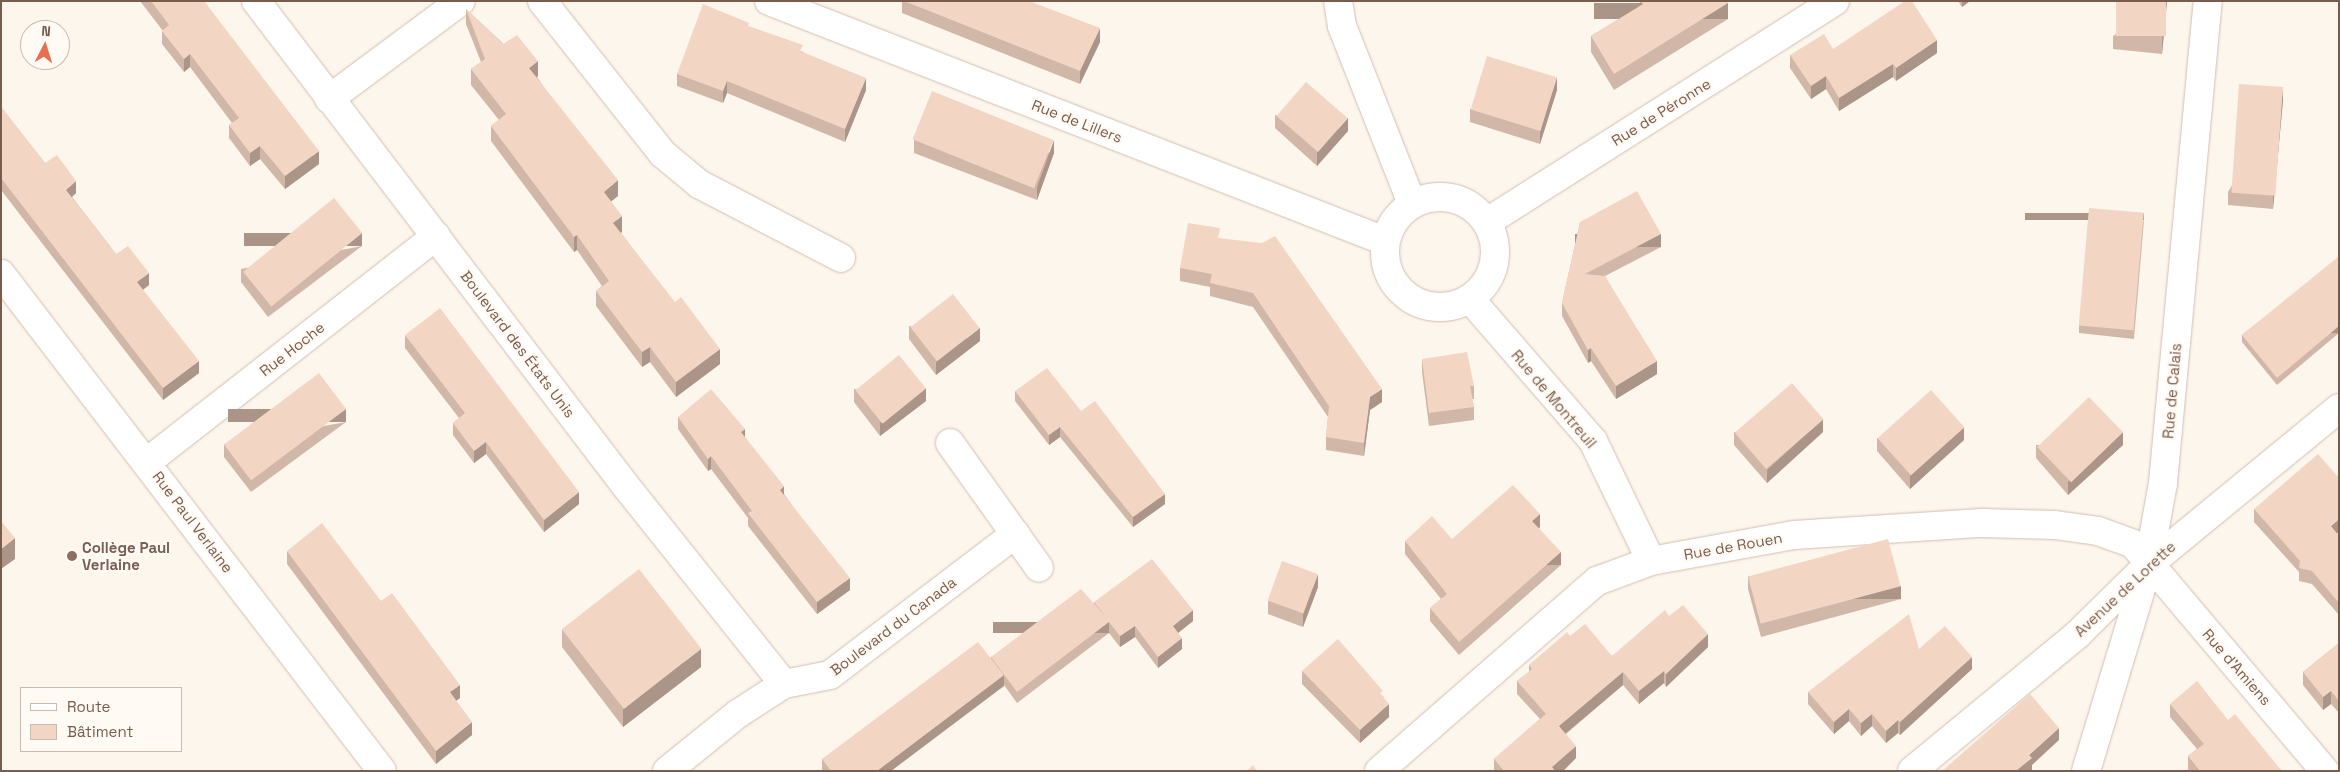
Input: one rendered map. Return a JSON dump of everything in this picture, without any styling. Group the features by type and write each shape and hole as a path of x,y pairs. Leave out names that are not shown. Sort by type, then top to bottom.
{"street":[{"name":"Boulevard des États Unis","path":"256,1 625,485 784,684"},
{"path":"329,99 461,1"},
{"path":"542,1 663,154 698,184 841,258"},
{"name":"Rue de Lillers","path":"769,1 1385,241"},
{"path":"1338,1 1342,26 1412,204"},
{"name":"Rue de Péronne","path":"1487,222 1835,1"},
{"name":"Rue de Calais","path":"2086,771 2148,564 2163,483 2208,1"},
{"path":"1446,197 1462,201 1487,222 1496,253 1492,270 1483,287 1470,299 1446,308 1424,306 1406,296 1393,283 1386,265 1385,241 1392,223 1412,204 1446,197"},
{"name":"Rue Hoche","path":"147,462 436,236"},
{"name":"Rue Paul Verlaine","path":"1,274 382,771"},
{"name":"Rue de Montreuil","path":"1470,299 1593,442 1651,561"},
{"name":"Avenue de Lorette","path":"1912,771 2078,634 2148,564 2339,408"},
{"path":"950,442 1039,568"},
{"name":"Rue de Rouen","path":"1379,771 1597,581 1651,561 1794,535 1982,523 2055,525 2098,531 2133,544 2148,564"},
{"name":"Boulevard du Canada","path":"667,771 739,713 784,684 830,675 1015,534"},
{"name":"Rue d'Amiens","path":"2148,564 2326,771"}],"building":[{"path":"151,1 204,1 319,151 285,176 260,146 250,153 229,125 239,118 190,54 184,59 162,31 169,25"},
{"path":"904,1 1029,1 1100,28 1080,71"},
{"path":"1641,1 1727,1 1728,3 1614,74 1591,36 1643,4"},
{"path":"1905,1 1912,1 1937,40 1896,68 1893,64 1839,98 1826,76 1811,86 1790,55 1824,34 1833,49"},
{"path":"2116,1 2166,1 2166,36 2116,36"},
{"path":"703,4 749,23 748,26 803,45 800,51 866,78 845,129 727,81 723,91 677,74"},
{"path":"466,9 503,44 517,35 538,61 529,68 618,180 604,192 622,216 613,223 675,302 681,297 720,349 676,382 650,347 642,352 596,291 609,281 577,235 574,237 491,126 506,114 471,69 485,59"},
{"path":"1487,56 1557,77 1540,131 1471,110"},
{"path":"1306,82 1348,118 1318,152 1276,116"},
{"path":"2239,84 2283,87 2275,196 2231,193"},
{"path":"932,91 1053,140 1034,188 913,139"},
{"path":"1,107 45,163 57,155 76,181 66,190 116,254 128,246 149,273 137,282 199,361 163,388 1,178"},
{"path":"1637,191 1661,234 1585,274 1605,276 1657,361 1616,386 1591,348 1588,350 1562,303 1580,222"},
{"path":"334,198 362,233 271,307 243,272"},
{"path":"2089,208 2144,213 2134,330 2079,326"},
{"path":"1188,223 1220,228 1218,238 1262,243 1275,236 1382,389 1370,397 1364,443 1326,437 1329,406 1253,293 1210,283 1212,274 1180,268"},
{"path":"2338,257 2339,326 2277,378 2242,335"},
{"path":"953,294 979,328 937,361 910,327"},
{"path":"440,308 579,492 544,520 486,442 474,451 453,423 465,413 405,335"},
{"path":"1467,352 1474,386 1470,386 1474,407 1429,413 1422,359"},
{"path":"899,355 926,388 883,424 855,390"},
{"path":"1047,368 1081,411 1095,401 1165,494 1133,517 1060,427 1049,435 1015,391"},
{"path":"319,373 346,409 251,481 224,445"},
{"path":"1792,383 1823,419 1766,469 1735,433"},
{"path":"711,389 745,429 741,432 784,486 780,490 850,578 817,602 748,513 752,511 711,456 708,459 678,417"},
{"path":"1931,390 1964,427 1911,475 1877,438"},
{"path":"2089,397 2123,432 2071,482 2037,447"},
{"path":"2318,454 2339,478 2339,519 2331,526 2339,536 2339,603 2312,571 2299,568 2300,561 2254,509"},
{"path":"1513,485 1540,514 1532,521 1561,552 1459,642 1430,608 1447,594 1405,541 1432,516 1452,539"},
{"path":"1,521 15,538 1,549"},
{"path":"322,523 381,601 392,593 460,685 450,692 472,722 436,751 287,551"},
{"path":"1888,539 1901,586 1761,624 1748,577"},
{"path":"1152,559 1193,610 1173,626 1182,638 1158,657 1135,626 1120,636 1109,622 1017,692 991,657 1081,589 1106,617 1094,602"},
{"path":"1282,561 1318,574 1303,613 1268,600"},
{"path":"639,569 701,649 624,709 562,629"},
{"path":"1683,605 1708,634 1666,674 1664,671 1639,691 1623,672 1559,726 1576,746 1552,767 1555,771 1504,771 1494,759 1546,714 1517,681 1532,669 1529,665 1567,632 1570,636 1585,624 1612,656 1665,610 1669,616"},
{"path":"1909,614 1919,649 1945,626 1972,657 1900,722 1898,720 1886,731 1872,714 1861,723 1849,709 1834,722 1808,692"},
{"path":"1338,639 1383,691 1380,693 1389,704 1360,730 1302,671"},
{"path":"978,642 1004,675 877,771 831,771 822,759"},
{"path":"2339,643 2339,701 2331,691 2323,697 2303,672"},
{"path":"2197,681 2228,720 2235,714 2282,771 2200,771 2188,756 2204,744 2170,704"},
{"path":"2030,694 2059,728 2029,755 2032,758 2016,771 1942,771"},
{"path":"1253,765 1257,771 1247,771"}],"place":[{"name":"Collège Paul Verlaine","path":"72,556"}]}
